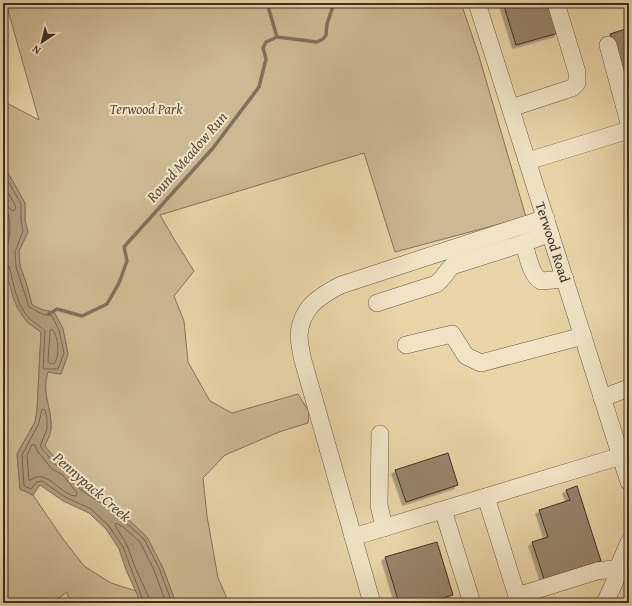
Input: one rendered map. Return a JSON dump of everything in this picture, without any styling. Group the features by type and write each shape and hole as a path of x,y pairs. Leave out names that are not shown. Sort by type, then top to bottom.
{"street":[{"name":"Terwood Road","path":"477,3 629,482"},
{"path":"511,108 572,88 576,83 577,72 556,3"},
{"path":"608,45 629,123"},
{"path":"528,161 629,130"},
{"path":"377,304 436,284 442,280 446,271 452,266 524,244 548,226"},
{"path":"372,603 302,357 299,336 302,321 311,306 323,294 341,285 548,226"},
{"path":"524,244 534,275 537,279 541,281 565,279"},
{"path":"406,345 452,334 466,356 481,363 583,336"},
{"path":"602,398 629,388"},
{"path":"380,434 380,505 384,528"},
{"path":"353,537 621,456"},
{"path":"486,497 517,596 597,571 623,568"},
{"path":"443,510 472,603"},
{"path":"605,602 623,568 629,542"}],"green space":[{"name":"Terwood Park","path":"6,3 461,3 478,53 526,217 395,252 364,153 160,215 194,271 174,296 184,321 188,362 210,401 232,413 298,394 309,412 308,423 279,432 225,455 203,478 207,516 218,578 229,603 176,603 162,566 129,520 83,487 69,468 59,463 44,446 50,435 51,428 46,394 46,380 48,372 61,374 68,354 63,329 54,312 43,310 32,305 20,266 19,251 28,232 25,221 25,203 3,164 3,101 39,120"},
{"path":"3,257 14,300 27,322 41,332 37,411 35,422 17,454 20,489 33,495 63,539 84,566 111,583 136,591 141,603 70,603 67,592 52,603 3,603"}],"water":[{"path":"3,164 25,203 25,221 28,232 19,251 20,266 32,305 43,310 54,312 63,329 68,354 61,374 48,372 46,379 46,393 51,428 50,435 45,446 59,463 69,468 83,487 129,520 147,537 162,566 176,603 141,603 126,570 119,549 106,529 89,513 63,501 40,485 33,495 20,489 17,454 35,422 37,411 41,332 27,322 18,309 5,269 3,245 5,241 6,224 3,207"}],"building":[{"path":"503,3 549,3 558,33 516,45"},
{"path":"629,28 629,68 621,71 610,34"},
{"path":"448,453 458,485 406,502 395,470"},
{"path":"577,486 601,561 544,579 532,542 548,537 539,510 570,500 566,490"},
{"path":"437,542 453,595 424,603 399,603 385,557"}],"waterway":[{"path":"267,3 277,37"},
{"name":"Round Meadow Run","path":"49,314 57,309 82,316 107,304 119,283 127,261 124,247 213,148 259,87 266,59 263,48 266,42 277,37 317,42 323,39 326,35 327,24 334,3"}],"water label":[{"name":"Pennypack Creek","path":"92,487"}]}
